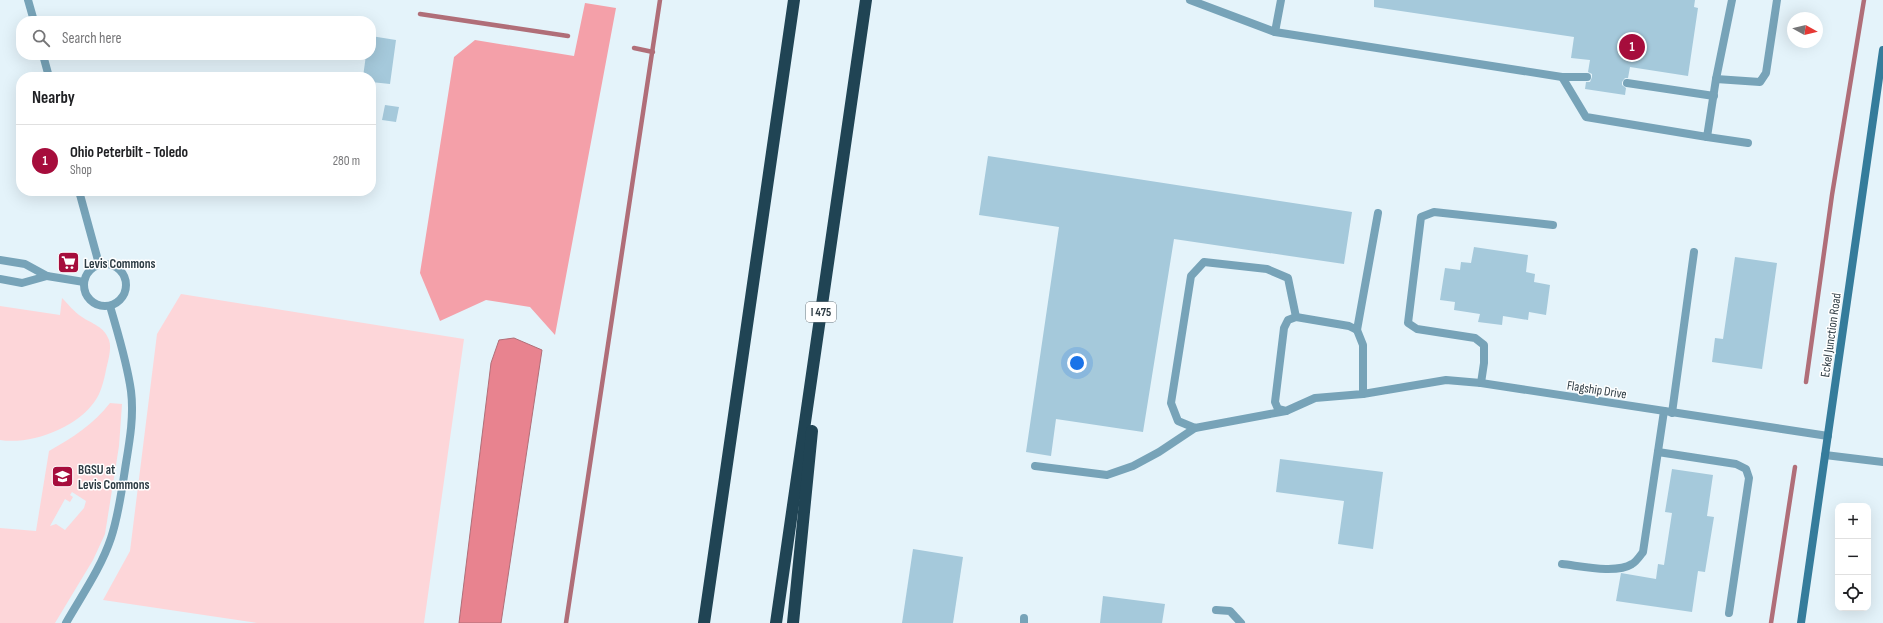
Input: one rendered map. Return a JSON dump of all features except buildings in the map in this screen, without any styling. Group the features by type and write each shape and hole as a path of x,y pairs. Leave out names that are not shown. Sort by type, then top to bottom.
{"highway":[{"path":"704,623 794,0"},
{"name":"I 475","path":"776,623 866,0"},
{"path":"793,623 829,261"}],"street":[{"path":"28,0 33,16"},
{"path":"1190,0 1275,32 1562,77 1587,77"},
{"path":"1275,32 1281,0"},
{"path":"1707,137 1716,79 1732,0"},
{"path":"1716,79 1760,82 1766,73 1777,0"},
{"name":"Eckel Junction Road","path":"1801,623 1883,50"},
{"path":"44,60 48,72"},
{"path":"1562,77 1586,117 1748,143"},
{"path":"1627,83 1714,96"},
{"path":"80,196 99,264"},
{"path":"1480,383 1484,363 1484,345 1475,338 1417,329 1408,324 1421,216 1434,212 1553,226"},
{"path":"1363,394 1363,345 1357,330 1378,213"},
{"path":"1562,564 1605,569 1617,568 1632,564 1643,552 1658,452 1668,412 1694,252"},
{"path":"0,260 25,264 47,276 84,282"},
{"path":"1195,428 1178,421 1171,403 1191,276 1204,262 1267,269 1288,278 1296,317"},
{"path":"105,263 115,266 120,269 126,279 126,290 123,296 120,300 110,306 101,306 89,299 84,289 84,282 89,270 99,264 105,263"},
{"path":"0,280 22,283 47,276"},
{"path":"66,623 100,564 111,538 118,513 130,439 132,415 131,392 127,368 110,306"},
{"path":"1286,411 1278,409 1275,402 1284,328 1288,320 1296,317 1349,326 1357,330"},
{"name":"Flagship Drive","path":"1195,428 1286,411 1315,398 1363,394 1446,380 1480,383 1828,436"},
{"path":"1035,466 1107,475 1133,466 1159,452 1195,428"},
{"path":"1658,452 1736,464 1746,469 1749,478 1729,613"},
{"path":"1825,455 1883,462"},
{"path":"1216,610 1230,611 1241,623"}],"shaded area":[{"path":"585,3 616,8 555,335 530,307 486,300 440,321 420,273 454,57 475,40 574,56"},
{"path":"181,294 464,339 424,623 257,623 103,600 130,551 157,334"},
{"path":"62,298 79,315 101,328 109,340 109,355 99,394 87,411 65,427 39,437 25,440 0,440 0,306 60,315"},
{"path":"514,338 542,350 501,623 459,623 491,363 499,340"},
{"path":"110,403 122,404 119,446 105,534 93,560 55,623 0,623 0,528 36,531 49,451 82,430 104,411","holes":["72,492 86,501 84,508 65,530 56,524 50,526 65,499 70,502 73,497 70,495"]}],"waterway":[{"path":"566,623 660,0"},
{"path":"1806,382 1832,195 1864,0"},
{"path":"420,14 568,36"},
{"path":"634,48 653,52"},
{"path":"1771,623 1795,467"}],"place":[{"name":"Ohio Peterbilt - Toledo","path":"1632,47"},
{"name":"Levis Commons","path":"68,263"},
{"name":"BGSU at Levis Commons","path":"62,476"}]}
